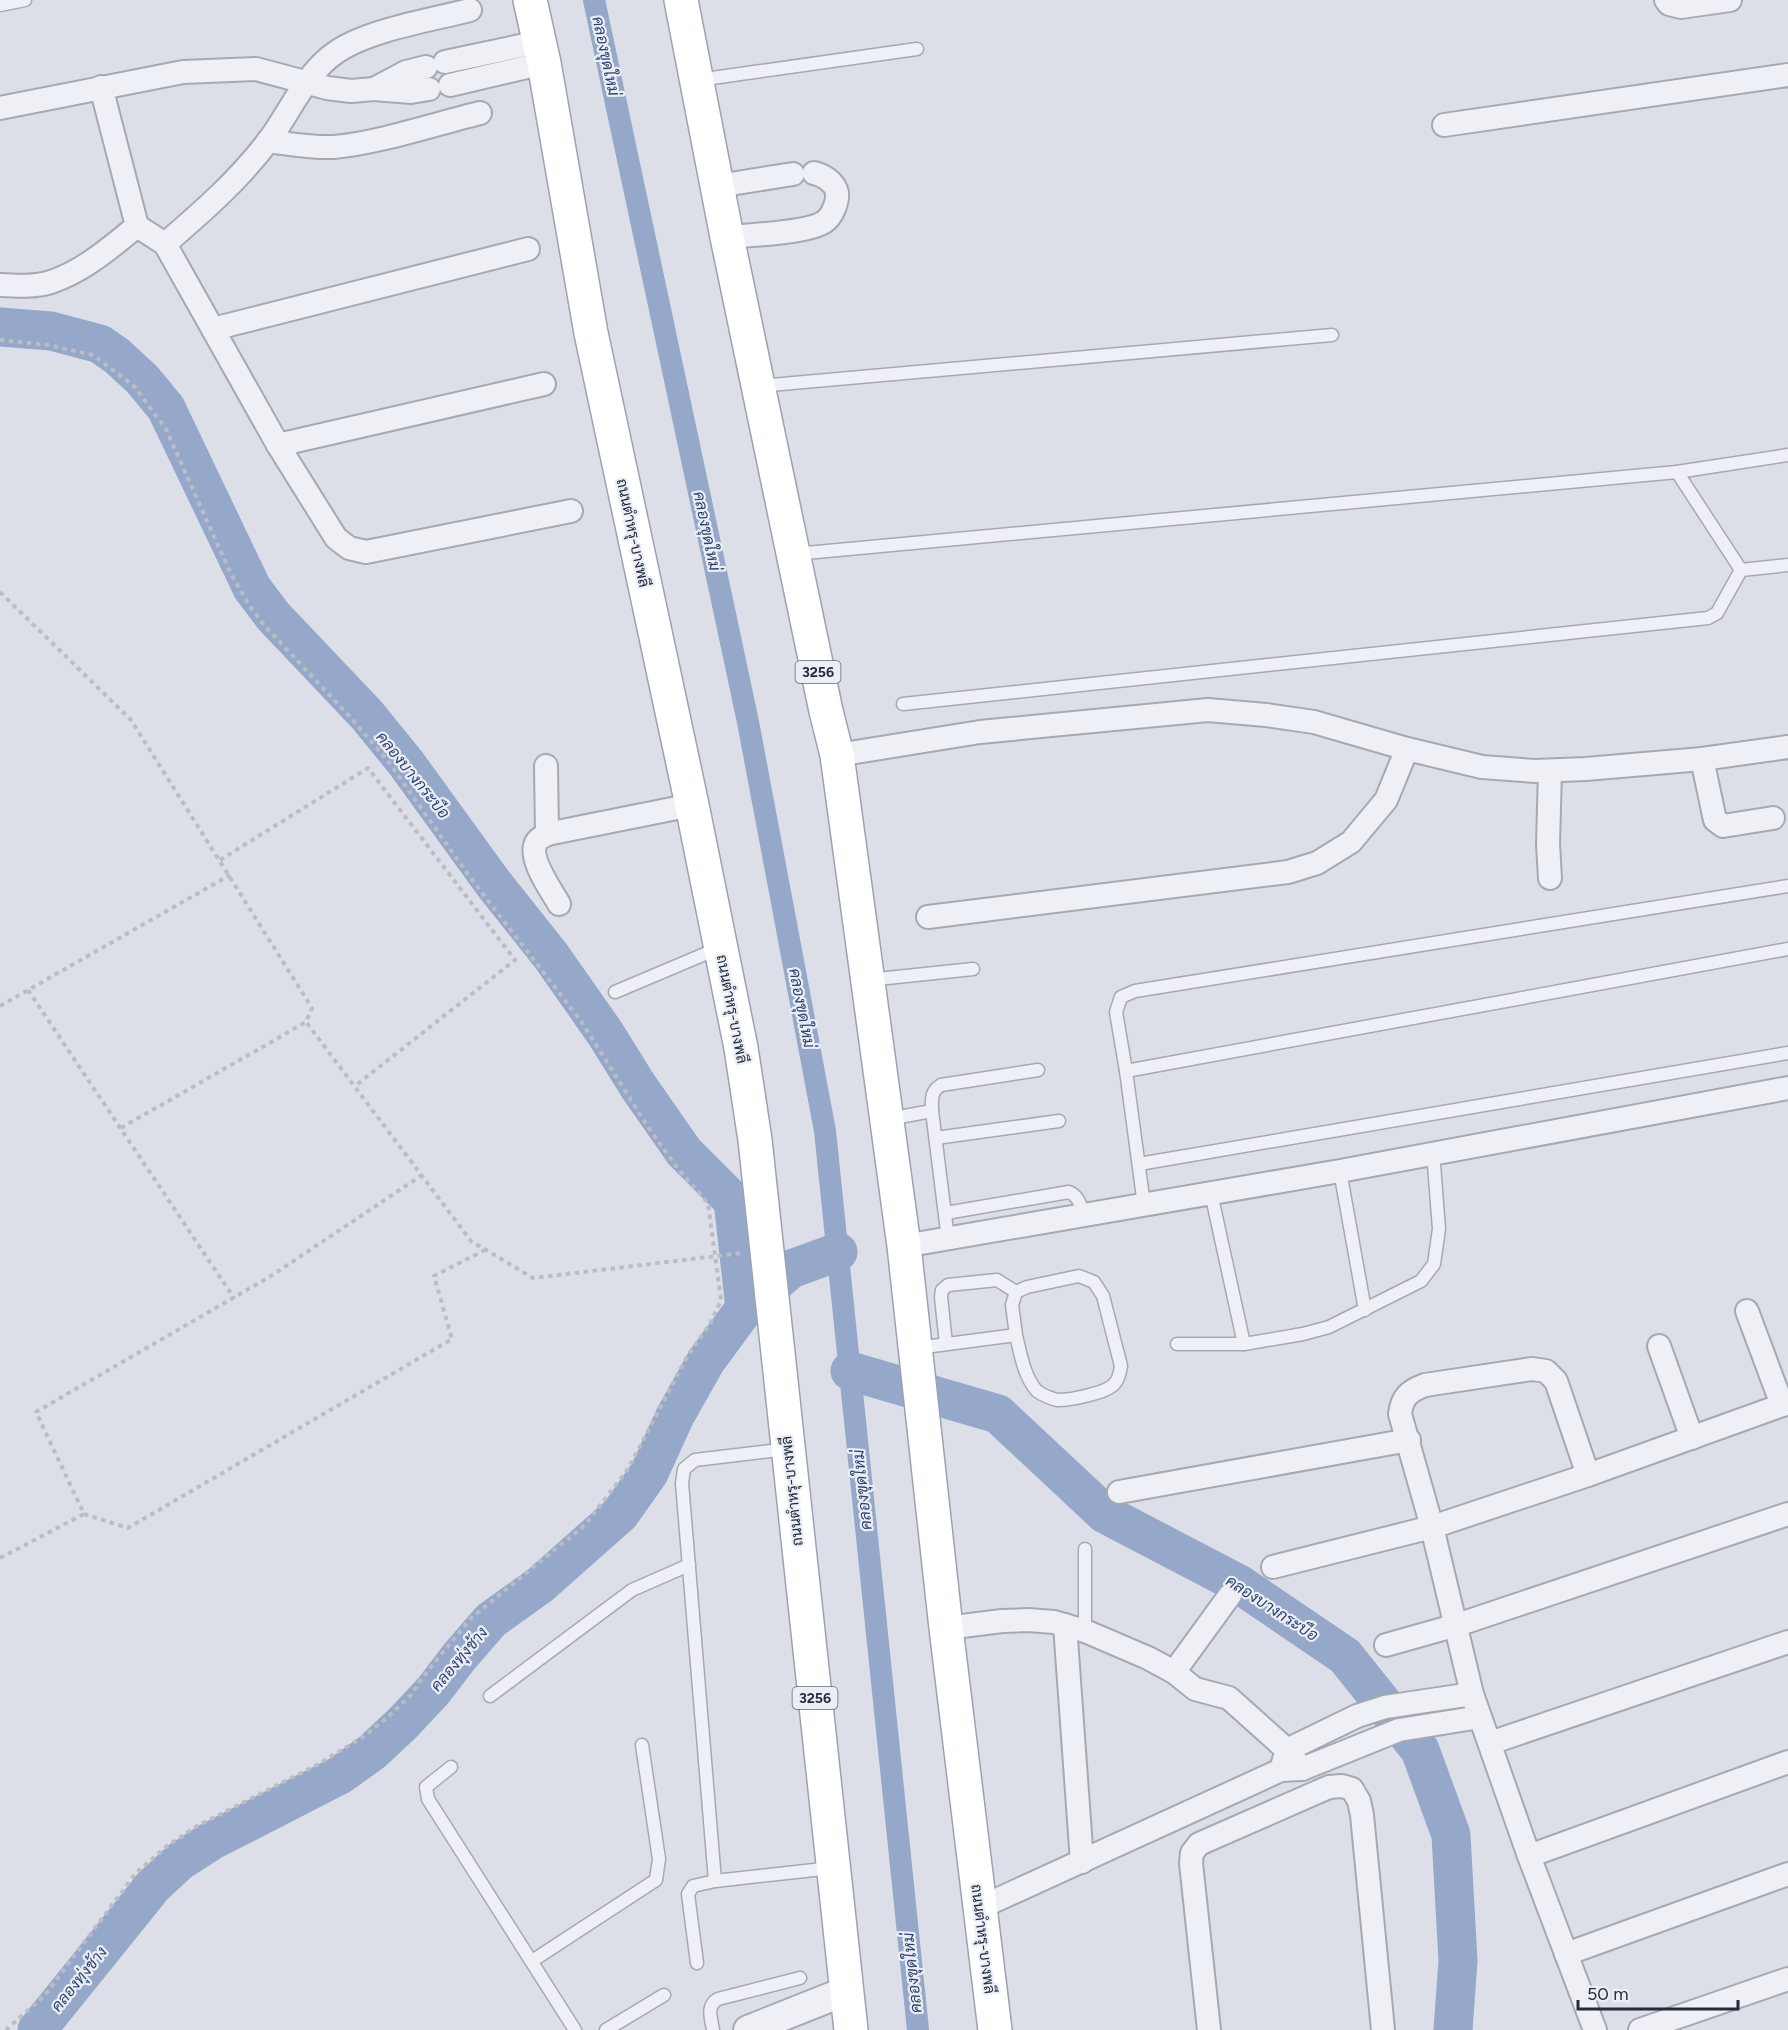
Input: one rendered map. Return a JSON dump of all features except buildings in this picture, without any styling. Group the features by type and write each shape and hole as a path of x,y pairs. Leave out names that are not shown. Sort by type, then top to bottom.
{"main road":[{"name":"ถนนตำหรุ-บางพลี","path":"530,0 542,53 591,333 692,805 741,1048 755,1140 850,2030"},
{"name":"ถนนตำหรุ-บางพลี","path":"681,0 728,237 837,755 904,1246 926,1347 929,1471 994,2030"}],"street":[{"path":"1666,0 1669,4 1681,7 1730,0"},
{"path":"165,244 225,192 268,141 306,83 334,53 365,37 470,10"},
{"path":"374,89 406,72 435,65 542,53"},
{"path":"0,108 183,72 256,69 306,83 351,91 374,89 411,92 440,87 542,53"},
{"path":"1444,125 1788,75"},
{"path":"101,87 137,226 165,244 278,445 336,538 349,548 366,552 571,511"},
{"path":"268,141 306,147 333,147 366,142 480,113"},
{"path":"718,186 803,174 825,176 837,191 836,204 826,221 810,228 728,237"},
{"path":"0,285 28,286 51,282 91,263 137,226"},
{"path":"213,329 528,249"},
{"path":"278,445 544,384"},
{"path":"837,755 980,732 1208,710 1314,722 1407,750 1482,767 1550,771 1702,759 1788,747"},
{"path":"928,917 1288,872 1317,863 1351,842 1386,800 1407,750"},
{"path":"1702,759 1715,820 1724,826 1773,818"},
{"path":"546,766 547,834"},
{"path":"1550,771 1550,878"},
{"path":"559,904 536,863 534,851 538,840 547,834 692,805"},
{"path":"904,1246 1340,1171 1788,1088"},
{"path":"1273,1567 1432,1527 1588,1475 1785,1404 1747,1311"},
{"path":"1659,1346 1692,1438"},
{"path":"1588,1475 1556,1381 1546,1371 1532,1369 1425,1385 1412,1390 1401,1403 1400,1414 1432,1527 1472,1694 1529,1856 1595,2030"},
{"path":"1119,1492 1409,1440"},
{"path":"1386,1645 1457,1625 1788,1514"},
{"path":"1174,1672 1230,1595"},
{"path":"946,1628 1028,1620 1075,1628 1149,1658 1174,1672 1195,1689 1229,1698 1290,1763"},
{"path":"1075,1628 1082,1862"},
{"path":"1490,1743 1788,1642"},
{"path":"1290,1763 1357,1716 1385,1707 1472,1694"},
{"path":"979,1908 1082,1862 1290,1763 1399,1730 1480,1717"},
{"path":"1529,1856 1788,1762"},
{"path":"1209,2030 1191,1863 1192,1853 1199,1844 1249,1821 1319,1790 1342,1786 1352,1789 1359,1801 1362,1815 1383,2030"},
{"path":"1566,1954 1788,1874"},
{"path":"1640,2030 1788,1979"},
{"path":"748,2030 846,1990"}],"lane":[{"path":"0,5 25,0"},
{"path":"697,80 917,49"},
{"path":"760,386 1332,334"},
{"path":"794,555 1677,472 1788,455"},
{"path":"1677,472 1741,570"},
{"path":"1741,570 1788,565"},
{"path":"903,704 1708,618 1717,613 1741,570"},
{"path":"1144,1204 1116,1012 1121,998 1135,991 1788,886"},
{"path":"615,992 720,948"},
{"path":"1126,1071 1788,949"},
{"path":"867,980 974,969"},
{"path":"1139,1164 1788,1053"},
{"path":"948,1239 932,1112 932,1094 941,1085 1038,1070"},
{"path":"887,1119 932,1112"},
{"path":"936,1138 1059,1120"},
{"path":"1177,1344 1244,1344 1304,1335 1329,1327 1421,1281 1434,1263 1439,1229 1433,1152"},
{"path":"1340,1171 1365,1310"},
{"path":"946,1213 1069,1192 1078,1198 1084,1215"},
{"path":"1211,1193 1244,1344"},
{"path":"1079,1276 1094,1282 1102,1296 1121,1366 1119,1376 1115,1384 1102,1392 1059,1400 1048,1397 1038,1392 1031,1382 1016,1335 1012,1305 1016,1293 1027,1287 1079,1276"},
{"path":"1016,1293 997,1280 948,1285 942,1290 926,1347 1016,1335"},
{"path":"715,1881 682,1483 684,1469 695,1460 788,1449"},
{"path":"1075,1628 1085,1549"},
{"path":"490,1696 626,1594 689,1565"},
{"path":"532,1961 656,1880 659,1872 659,1859 642,1745"},
{"path":"451,1767 426,1787 428,1799 575,2030"},
{"path":"697,1963 688,1894 693,1886 715,1881 833,1868"},
{"path":"712,2030 710,2008 712,2002 800,1978"},
{"path":"606,2030 664,1995"}],"path":[{"path":"0,340 48,345 93,355 113,368 140,393 166,429 219,549 249,605 264,625 351,718 387,761 469,876 581,1021 678,1169 708,1203 721,1300 710,1324 688,1355 647,1437 628,1469 585,1525 471,1618 411,1695 363,1737 315,1766 198,1826 167,1846 136,1873 45,1995 6,2030"},
{"path":"0,592 131,720 312,1008 306,1022 121,1128"},
{"path":"220,860 368,768 515,960 355,1086"},
{"path":"0,1006 230,875"},
{"path":"28,990 234,1298"},
{"path":"306,1022 471,1241 533,1278 766,1250"},
{"path":"84,1514 36,1412 271,1276 422,1175"},
{"path":"0,1558 84,1514 128,1528 452,1339 434,1276 485,1249"}],"waterway":[{"name":"คลองขุดใหม่","path":"594,0 748,722 825,1131 918,2030"},
{"name":"คลองบางกระบือ","path":"0,327 51,331 100,344 142,379 166,408 252,588 273,616 367,715 406,763 493,883 551,956 684,1152 733,1201 745,1308"},
{"name":"คลองทุ่งช้าง","path":"37,2030 153,1886 180,1861 211,1841 340,1775 372,1752 433,1691 491,1620 540,1585 620,1514 649,1473 675,1416 706,1361 745,1308 791,1269 838,1252"},
{"name":"คลองบางกระบือ","path":"850,1371 998,1414 1105,1514 1239,1584 1345,1656 1420,1750 1451,1835 1458,1961 1453,2030"}]}
